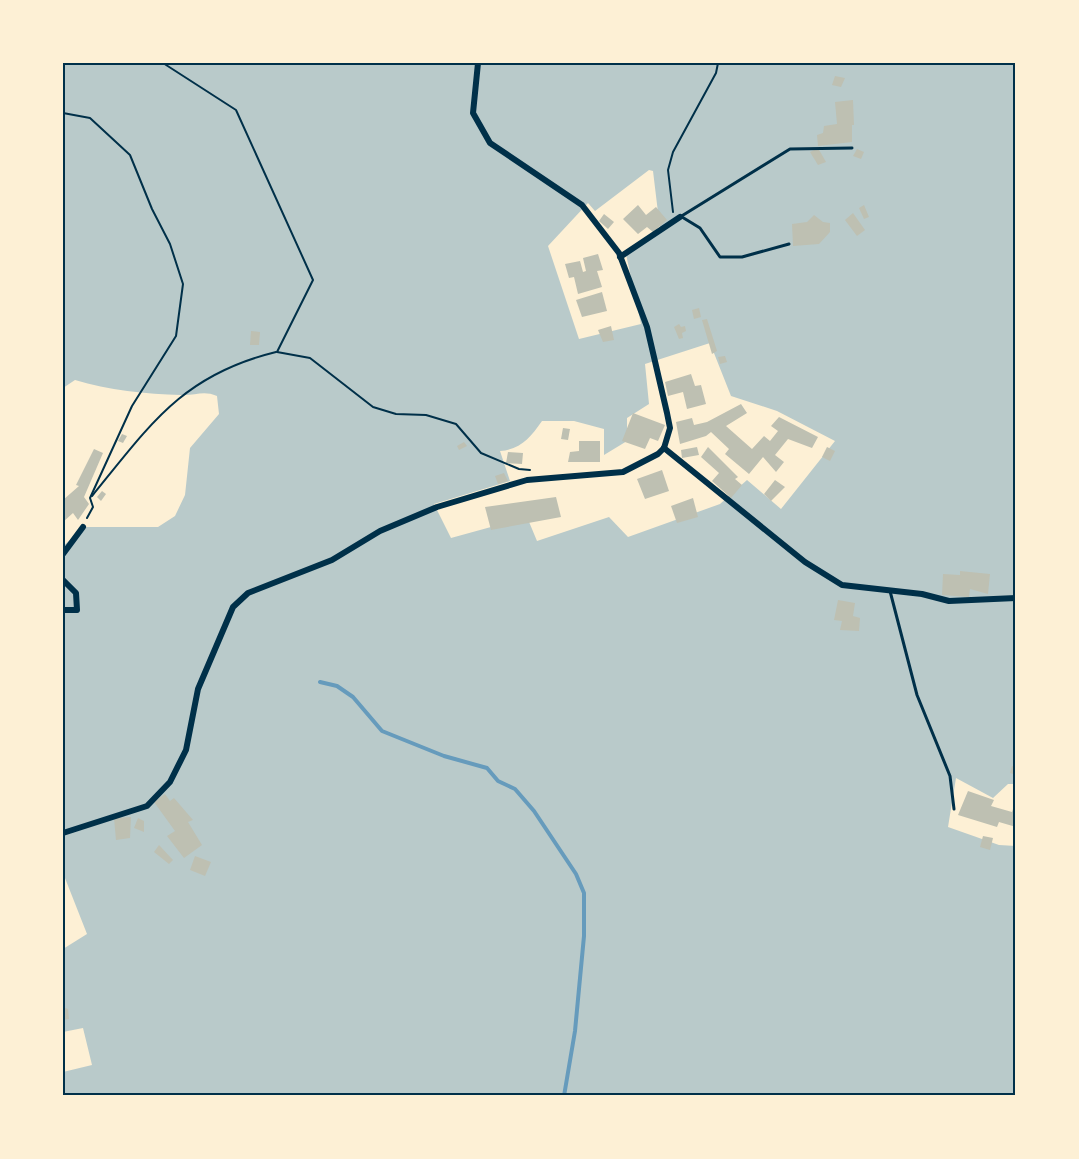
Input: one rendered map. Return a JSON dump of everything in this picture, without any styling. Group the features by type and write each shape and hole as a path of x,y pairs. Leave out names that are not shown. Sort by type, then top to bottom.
{"street":[{"path":"63,833 97,820 147,806 170,783 186,750 198,688 233,607 248,593 332,560 380,531 437,507 527,480 623,472 664,448 670,428 668,413 647,327 620,257 582,205 490,143 473,113 478,63"},
{"path":"620,257 677,219"},
{"path":"664,448 805,562 830,579 856,588 963,602 1016,598"},
{"path":"63,554 83,527"},
{"path":"63,580 76,593 77,610 63,610"}],"lane":[{"path":"677,219 790,148 852,148"},
{"path":"677,219 690,220 700,228 720,257 742,257 789,244"},
{"path":"890,591 916,695 950,776 954,808"}],"path":[{"path":"163,63 236,110 313,280 277,352"},
{"path":"677,219 669,170 673,152 716,73 718,63"},
{"path":"63,113 90,118 130,155 152,209 170,244 183,284 176,336 132,406 90,498 93,507 83,527"},
{"path":"90,498 156,417 197,384 205,378 253,358 277,352 310,358 373,407 396,414 426,415 456,424 481,453 519,469 539,472"}],"shaded area":[{"path":"63,63 1016,63 1016,784 1008,784 993,798 956,778 948,827 999,845 1016,846 1016,1096 63,1096 63,1072 92,1065 83,1028 63,1032 63,949 87,934 63,873 63,546 85,527 158,527 175,516 185,495 190,448 219,414 217,396 207,393 186,395 141,392 114,389 75,380 63,388","holes":["649,170 653,171 660,229 626,254 641,324 579,339 548,246 588,203 595,211","710,343 731,396 777,411 835,441 781,509 747,480 720,504 628,537 609,517 537,541 527,517 451,538 434,504 510,481 500,451 514,448 524,442 542,421 574,421 604,429 604,455 627,441 627,418 649,404 645,364"]}],"building":[{"path":"835,76 845,78 841,87 832,85"},
{"path":"853,100 852,142 818,146 817,135 823,133 824,126 837,124 835,102"},
{"path":"818,148 826,162 818,165 810,152"},
{"path":"857,149 864,152 861,159 853,156"},
{"path":"638,205 646,215 656,207 667,220 653,232 647,227 638,234 623,219"},
{"path":"864,205 869,217 864,219 859,208"},
{"path":"853,213 865,230 857,236 845,220"},
{"path":"604,214 614,222 608,229 599,221"},
{"path":"814,215 823,222 830,223 830,232 819,244 793,246 792,224 807,222"},
{"path":"598,254 603,270 597,271 602,287 578,294 574,277 569,278 565,264 580,261 583,272 586,271 583,258"},
{"path":"602,292 607,311 582,317 576,300"},
{"path":"699,308 701,317 694,319 692,310"},
{"path":"707,319 717,351 712,354 702,320"},
{"path":"679,324 681,327 685,326 686,331 682,333 683,338 679,339 674,327"},
{"path":"611,326 614,340 603,342 598,330"},
{"path":"251,331 260,332 259,345 250,345"},
{"path":"725,356 727,362 720,364 718,357"},
{"path":"691,374 695,386 701,385 706,404 687,409 683,392 668,396 665,382"},
{"path":"741,404 747,413 726,426 752,449 764,436 770,441 778,431 771,426 779,417 818,437 812,448 788,439 775,455 784,462 776,472 763,457 749,474 725,454 729,449 711,432 706,436 680,444 676,422 692,418 694,425 707,422"},
{"path":"633,413 665,425 658,441 650,438 645,449 622,441"},
{"path":"563,428 570,429 568,440 561,439"},
{"path":"122,434 127,436 123,443 118,441"},
{"path":"579,441 600,441 600,462 568,462 570,452 579,451"},
{"path":"464,442 467,446 459,450 457,446"},
{"path":"697,447 699,455 682,458 681,450"},
{"path":"708,447 738,477 735,479 742,485 731,498 712,481 719,473 701,457"},
{"path":"827,447 835,451 830,461 822,457"},
{"path":"94,449 103,453 84,497 89,504 78,520 73,513 63,522 63,500 79,486 76,485"},
{"path":"508,452 523,453 522,464 506,463"},
{"path":"662,470 669,491 645,499 637,479"},
{"path":"504,473 508,481 498,484 495,476"},
{"path":"775,480 785,487 771,501 764,494"},
{"path":"102,491 106,494 101,501 97,497"},
{"path":"556,497 561,517 491,530 485,507"},
{"path":"693,498 698,517 677,523 671,506"},
{"path":"960,571 990,574 988,594 970,589 969,597 942,595 943,574 960,575"},
{"path":"838,600 855,603 853,616 860,618 859,631 840,630 842,621 834,620"},
{"path":"1012,766 1016,767 1016,775 1010,773"},
{"path":"968,791 994,800 991,806 1012,812 1016,800 1016,827 999,822 997,827 958,815"},
{"path":"165,794 170,801 174,798 193,820 188,822 202,845 184,858 167,836 175,831 154,802"},
{"path":"131,817 130,838 116,840 114,818"},
{"path":"138,818 144,821 144,832 134,828"},
{"path":"983,836 993,838 990,850 980,847"},
{"path":"159,845 173,860 169,864 154,852"},
{"path":"195,856 211,862 205,876 190,870"},
{"path":"63,1007 68,1009 69,1019 63,1020"}],"waterway":[{"path":"320,682 337,686 353,697 382,731 444,756 487,768 498,781 515,789 534,811 576,874 584,893 584,936 575,1031 564,1096"}]}
